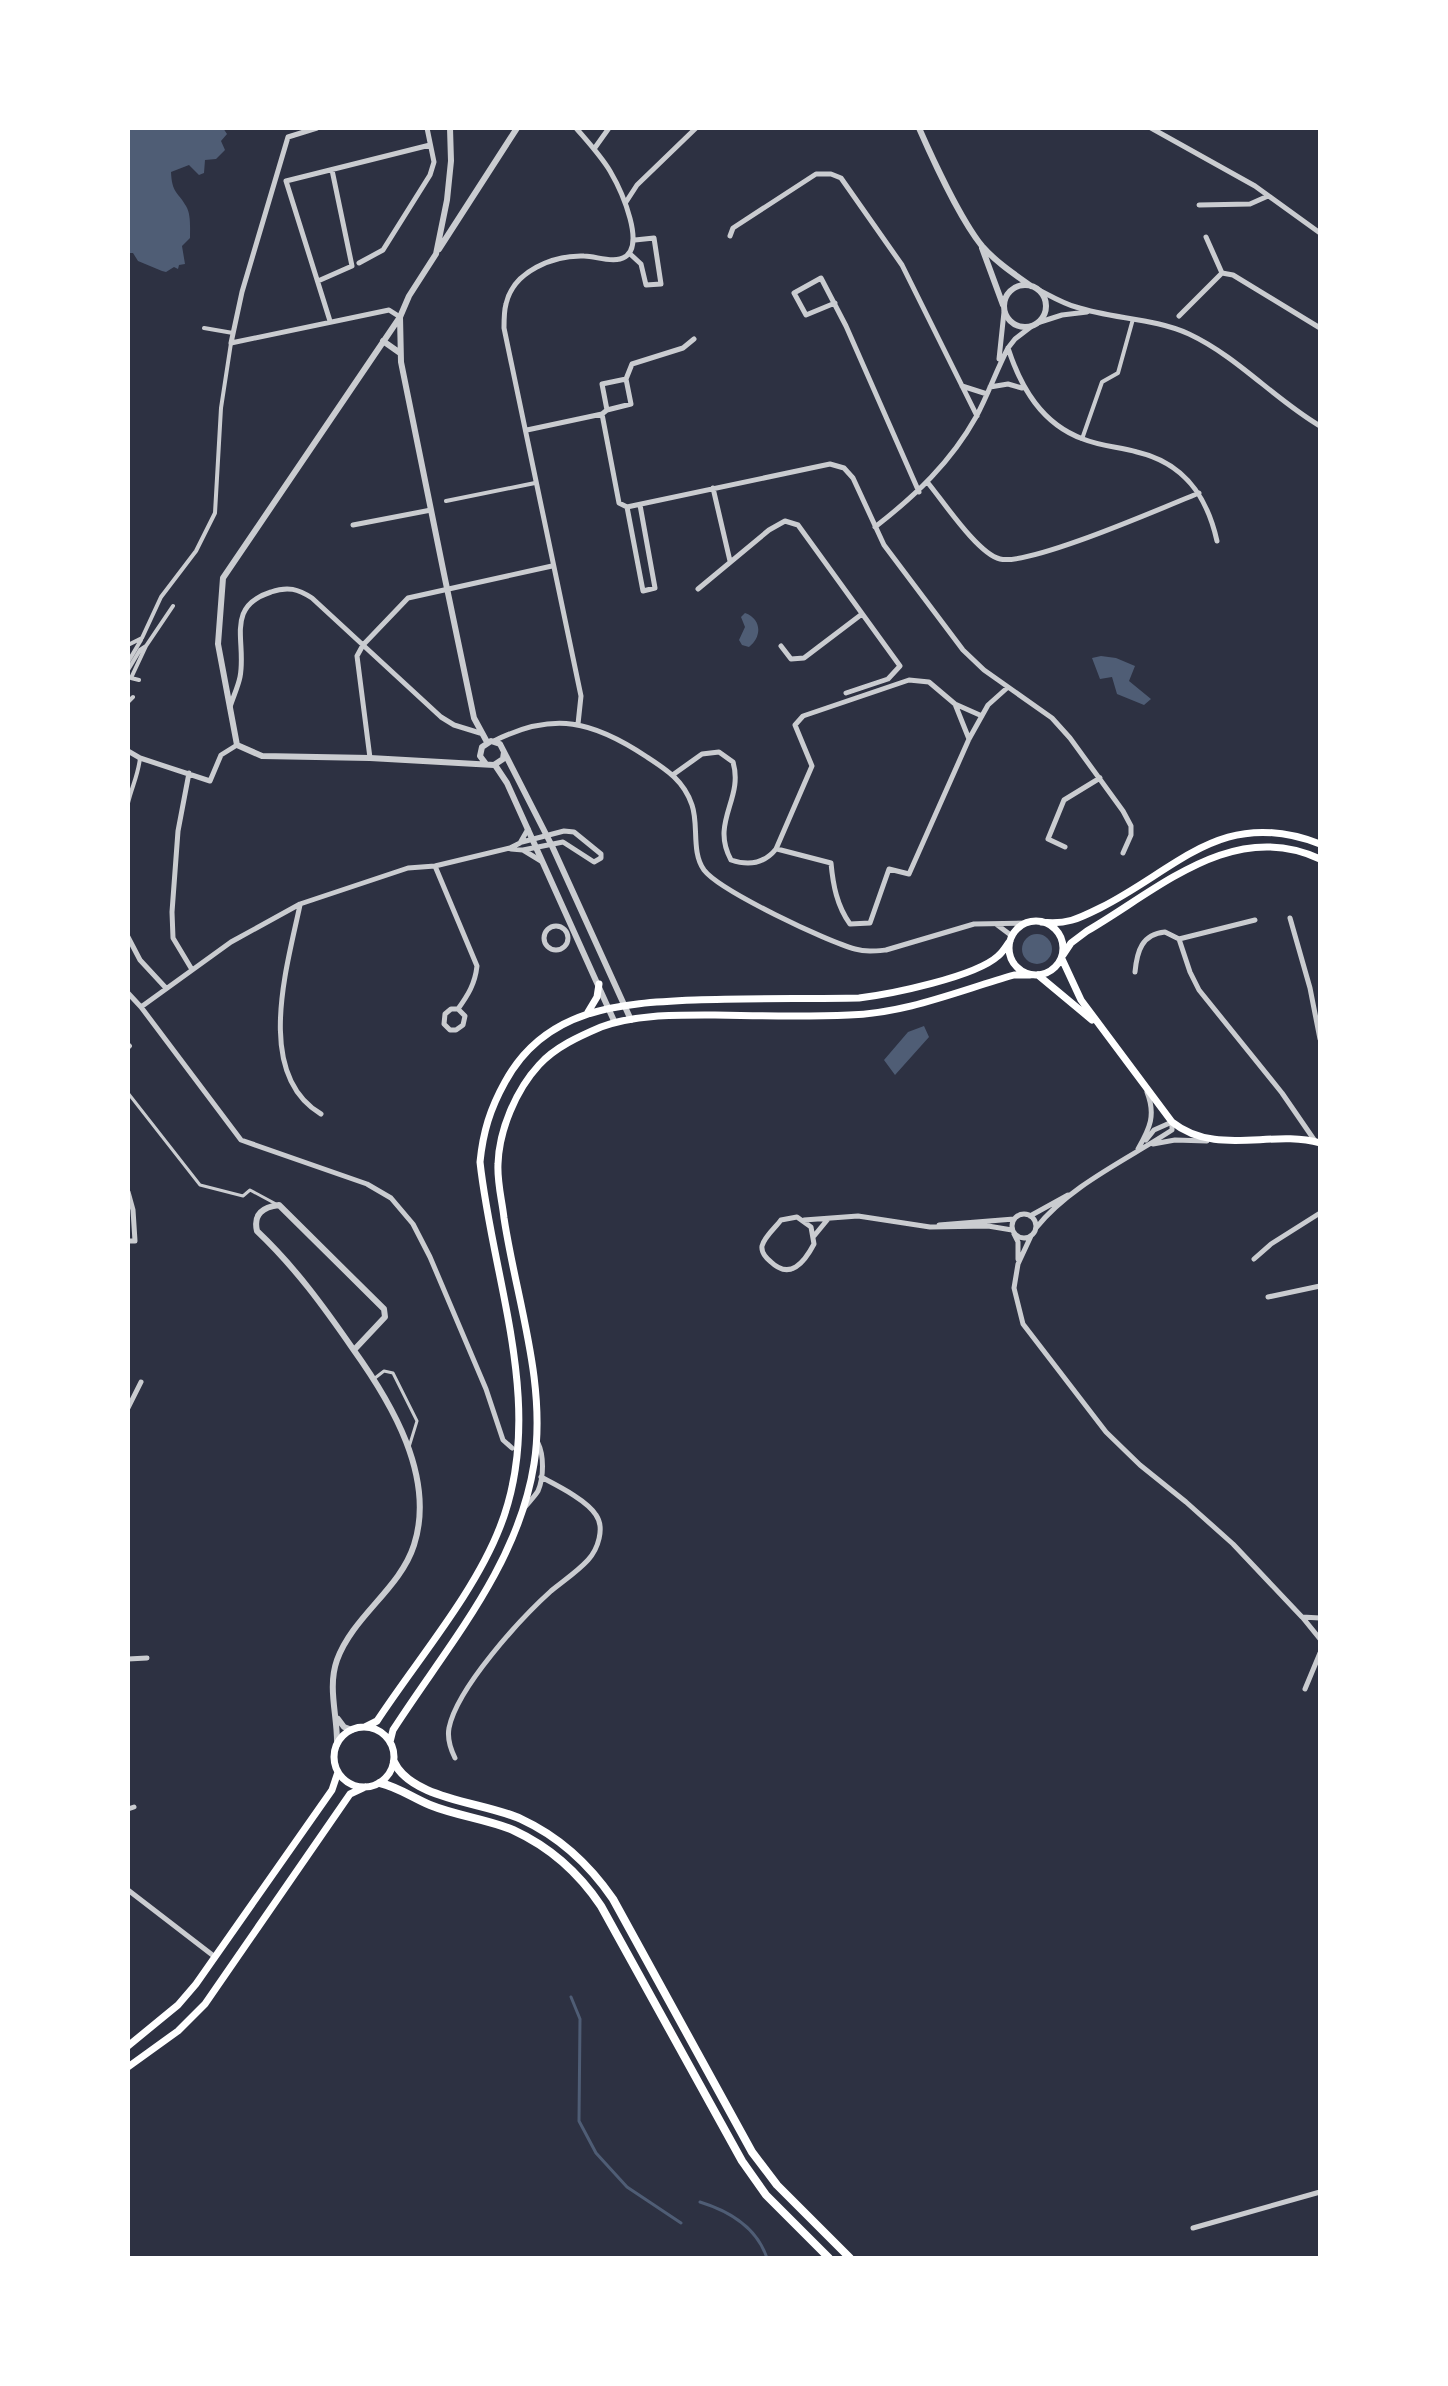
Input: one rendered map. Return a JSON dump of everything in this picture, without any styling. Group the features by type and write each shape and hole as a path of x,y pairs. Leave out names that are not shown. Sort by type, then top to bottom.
{"main road":[{"path":"365,1787 349,1783 338,1772 335,1763 337,1745 352,1730 377,1721 475,1578 510,1500 518,1454 519,1388 480,1162 490,1109 523,1053 555,1028 609,1007 724,999 859,998 891,994 974,968 997,957 1026,923 1061,925 1082,917 1114,901 1196,848 1221,838 1253,833 1281,834 1320,844"},
{"path":"850,2258 777,2185 752,2152 613,1899 593,1872 567,1848 518,1817 423,1788 398,1772 394,1762 390,1742 393,1730 486,1590 517,1531 535,1462 534,1383 499,1186 501,1141 515,1100 540,1064 570,1041 615,1023 678,1015 886,1013 919,1006 1014,975 1034,975 1052,970 1071,943 1087,931 1201,861 1227,851 1255,847 1285,848 1320,859"},
{"path":"1041,922 1057,930 1061,937 1062,957 1073,988 1172,1122 1196,1136 1231,1142 1318,1142"},
{"path":"1011,938 1013,962 1034,975 1105,1033"},
{"path":"586,1014 597,997 599,984"},
{"path":"365,1727 379,1731 390,1742"},
{"path":"380,1783 389,1774 394,1762"},
{"path":"128,2046 178,2005 216,1957 332,1790 338,1772"},
{"path":"128,2067 178,2031 205,2004 350,1794 380,1783 395,1786 431,1805 512,1830 545,1848 583,1881 601,1906 742,2161 766,2195 829,2258"}],"street":[{"path":"128,662 161,597 196,551 215,513 221,408 242,292 288,137 317,128"},
{"path":"359,263 383,250 430,175 434,162 427,128"},
{"path":"436,254 447,200 450,128"},
{"path":"237,745 221,673 218,644 223,578 400,317 409,296 517,128"},
{"path":"576,128 610,171 625,203 634,240 629,253 621,259 560,257 531,271 517,283 506,301 504,328 581,696 578,724"},
{"path":"594,149 609,128"},
{"path":"625,203 637,185 696,128"},
{"path":"919,128 970,228 996,260 1034,287 1074,306 1188,333 1320,426"},
{"path":"1151,128 1213,161 1320,233"},
{"path":"330,321 286,181 430,145"},
{"path":"318,281 352,266 332,170"},
{"path":"730,236 733,228 816,174 841,178 902,265 977,416"},
{"path":"1199,205 1250,204 1268,196"},
{"path":"1206,237 1222,273"},
{"path":"629,253 641,264 646,285 661,284 654,238 634,240"},
{"path":"981,245 1004,310 1012,323 1025,328 1062,315 1093,311"},
{"path":"1179,316 1222,273"},
{"path":"1222,273 1233,275 1320,328"},
{"path":"835,303 806,315 794,293 821,278 835,303 919,492"},
{"path":"875,527 928,483 977,416 1008,348 1044,314 1046,303 1034,287 1024,285 1011,290 1004,301 998,367"},
{"path":"231,343 389,310 400,317"},
{"path":"400,317 400,353 474,718 480,733"},
{"path":"1082,439 1102,382 1118,373 1133,319"},
{"path":"204,328 233,333"},
{"path":"527,430 631,404 626,379 632,364 683,348 694,339"},
{"path":"383,341 400,353"},
{"path":"1008,348 1023,389 1058,426 1082,439 1160,459 1183,473 1199,493 1212,520 1217,541"},
{"path":"626,379 602,384 619,503 627,507 640,505 830,464 844,468 853,478 875,527 897,565 963,650 1007,688 1052,718 1100,778 1131,826 1131,835 1123,853"},
{"path":"961,386 988,391 1008,384 1023,389"},
{"path":"446,501 535,483"},
{"path":"928,483 981,546 999,559 1021,559 1057,548 1199,493"},
{"path":"713,488 730,561"},
{"path":"627,507 643,591 655,588 640,505"},
{"path":"353,525 431,510"},
{"path":"698,589 769,530 785,521 798,525 900,666 888,679 846,693"},
{"path":"370,758 357,656 363,645 408,598 552,566"},
{"path":"230,708 240,676 240,620 245,608 261,595 280,589 297,589 312,598 441,717 500,744 555,853 631,1020"},
{"path":"139,680 131,678 146,646 173,606"},
{"path":"781,646 791,659 804,658 862,614"},
{"path":"128,645 142,638"},
{"path":"128,670 146,646"},
{"path":"674,774 702,754 719,752 733,762 737,776 725,818 723,846 731,860 744,864 769,858 776,849 812,766 795,725 803,716 909,680 929,682 955,704 982,716"},
{"path":"776,849 831,863 834,890 845,917 850,924 870,923 889,869 909,874 969,739 988,705 1007,688"},
{"path":"128,702 133,697"},
{"path":"955,704 969,739"},
{"path":"615,1023 502,771 480,756 482,747 519,729 578,724 615,736 674,774 693,806 697,849 703,869 720,884 827,939 870,952 900,947 967,926 1026,923"},
{"path":"237,745 262,756 493,765 503,759 504,752"},
{"path":"128,751 140,758 210,781 221,755 237,745"},
{"path":"128,803 140,758"},
{"path":"189,773 178,831 172,912 173,938 191,968"},
{"path":"1065,847 1048,839 1064,800 1100,778"},
{"path":"542,826 556,833"},
{"path":"521,846 528,829"},
{"path":"141,1007 231,942 300,904 408,868 435,866 521,846 560,843 572,846 594,862 599,862 601,858 601,854 574,832 546,835 521,846"},
{"path":"555,853 560,843"},
{"path":"521,846 543,863"},
{"path":"435,866 477,966 476,981 458,1009"},
{"path":"300,904 282,984 280,1029 285,1064 297,1095 321,1114"},
{"path":"1290,918 1310,988 1320,1039"},
{"path":"1135,972 1142,942 1148,936 1165,932 1179,939 1255,920"},
{"path":"995,923 1011,938"},
{"path":"561,926 567,932 568,942 562,949 553,950 545,943 545,933 550,927 561,926"},
{"path":"128,937 140,960 165,987"},
{"path":"1179,939 1199,990 1318,1142"},
{"path":"128,993 241,1140 367,1184 391,1198 413,1224 480,1374 503,1440 512,1448"},
{"path":"451,1009 458,1009 465,1016 465,1022 461,1028 450,1030 443,1021 445,1014 451,1009"},
{"path":"1137,1150 1153,1119 1152,1104 1144,1084"},
{"path":"1030,1216 1076,1191 1172,1130 1172,1122"},
{"path":"1137,1150 1175,1140 1231,1142"},
{"path":"1018,1264 1036,1228 1076,1191"},
{"path":"128,1192 133,1210 131,1241"},
{"path":"337,1745 333,1704 336,1662 346,1642 406,1565 415,1543 419,1489 409,1447 375,1378 354,1350 300,1276 257,1231 255,1222 259,1213 268,1206 279,1205 384,1309 385,1317 354,1350"},
{"path":"1254,1259 1284,1235 1320,1213"},
{"path":"930,1227 1014,1219 1023,1214 1035,1221 1036,1228"},
{"path":"804,1220 858,1216 930,1227 988,1226 1013,1231 1020,1238 1031,1236"},
{"path":"814,1237 811,1227 804,1220 797,1217 781,1220 763,1243 762,1249 765,1257 779,1270 793,1269 811,1250 814,1237 828,1219"},
{"path":"1014,1219 1013,1231 1018,1242 1014,1288 1023,1324 1073,1391 1118,1443 1233,1544 1320,1639"},
{"path":"1268,1297 1320,1286"},
{"path":"128,1408 141,1382"},
{"path":"524,1508 538,1491 541,1477 543,1453 536,1439"},
{"path":"455,1758 450,1749 449,1726 466,1690 524,1619 550,1592 591,1558 601,1534 596,1514 587,1505 541,1477"},
{"path":"1302,1617 1320,1618"},
{"path":"1305,1689 1320,1653"},
{"path":"128,1659 147,1658"},
{"path":"336,1716 341,1725 352,1730"},
{"path":"128,1890 216,1957"},
{"path":"1193,2228 1320,2192"}],"lane":[{"path":"128,1093 200,1185 243,1196 250,1190 279,1205"},
{"path":"375,1378 384,1371 393,1373 417,1421 409,1447"}],"water":[{"path":"128,128 223,128 227,134 221,141 225,150 216,159 205,160 204,173 199,175 189,165 171,172 174,188 188,209 190,221 190,238 182,246 185,264 179,265 178,269 174,267 162,271 128,253"},
{"path":"745,613 755,619 758,628 756,638 749,647 739,640 745,627 741,617"},
{"path":"1101,656 1135,666 1129,681 1151,699 1144,705 1117,694 1112,677 1100,679 1092,658"},
{"path":"1037,934 1048,938 1052,949 1048,960 1037,964 1026,960 1022,949 1026,938"},
{"path":"924,1026 929,1037 895,1075 884,1060 908,1032"}],"waterway":[{"path":"571,1997 580,2019 579,2121 596,2153 627,2187 681,2223"},
{"path":"700,2202 741,2222 756,2238 767,2258"}]}
